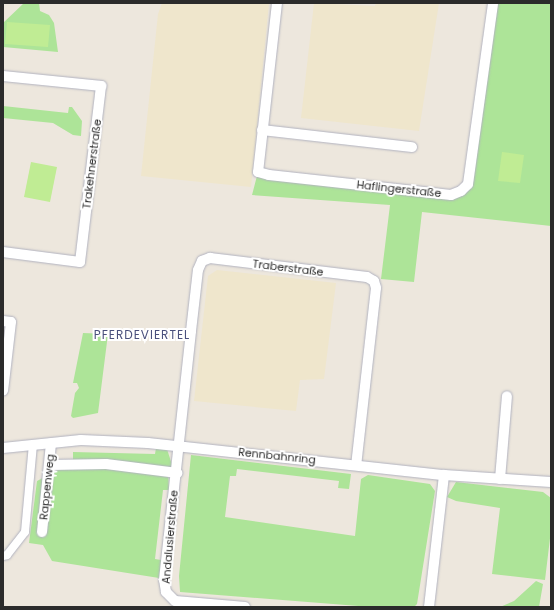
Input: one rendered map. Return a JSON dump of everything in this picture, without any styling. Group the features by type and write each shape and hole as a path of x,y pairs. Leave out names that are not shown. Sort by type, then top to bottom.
{"street":[{"name":"Haflingerstraße","path":"277,3 258,172 269,175 451,195 461,191 468,184 493,3"},
{"name":"Trakehnerstraße","path":"3,76 101,86 80,262 3,252"},
{"path":"262,130 412,147"},
{"name":"Traberstraße","path":"180,446 198,270 202,262 210,258 367,277 374,281 376,288 356,465"},
{"path":"3,321 11,322 3,391"},
{"path":"500,479 506,396"},
{"name":"Rennbahnring","path":"3,448 33,444 101,440 180,446 444,475 551,482"},
{"name":"Rappenweg","path":"42,532 50,466 51,443"},
{"path":"3,556 7,555 25,532 33,444"},
{"name":"Andalusierstraße","path":"180,446 164,580 168,596 175,601 246,607"},
{"path":"50,466 106,464 176,473"},
{"path":"429,607 444,475"}],"shaded area":[{"path":"162,3 269,3 251,187 141,176 158,14"},
{"path":"314,3 375,6 376,3 439,3 419,131 301,118"},
{"path":"217,270 336,283 324,379 300,380 296,411 194,401 208,276"}],"green space":[{"path":"24,3 39,3 40,11 49,15 54,23 58,52 3,47 3,23"},
{"path":"493,3 551,3 551,226 422,212 414,282 381,279 390,205 252,195 258,172 451,195 468,184"},
{"path":"7,22 50,25 48,47 5,44"},
{"path":"3,106 68,113 69,107 72,107 82,121 81,136 73,135 53,123 3,118"},
{"path":"502,152 524,155 520,183 498,181"},
{"path":"31,162 57,167 50,202 24,197"},
{"path":"83,333 108,334 98,413 73,418 71,416 75,393 79,388 77,383 73,383"},
{"path":"156,448 167,449 173,468 168,470 169,490 163,490 155,559 161,560 159,578 52,561 43,545 29,543 37,481 62,468 73,468 73,452 155,454"},
{"path":"191,455 351,474 349,489 338,488 339,481 237,469 236,476 230,476 225,517 355,536 361,479 368,475 430,484 435,491 417,604 414,607 371,607 180,592 179,576"},
{"path":"456,482 543,492 551,498 551,530 545,580 492,574 500,508 456,501 447,497"},
{"path":"536,581 543,584 539,607 500,607 514,601"}],"district":[{"name":"PFERDEVIERTEL","path":"142,335"}]}
